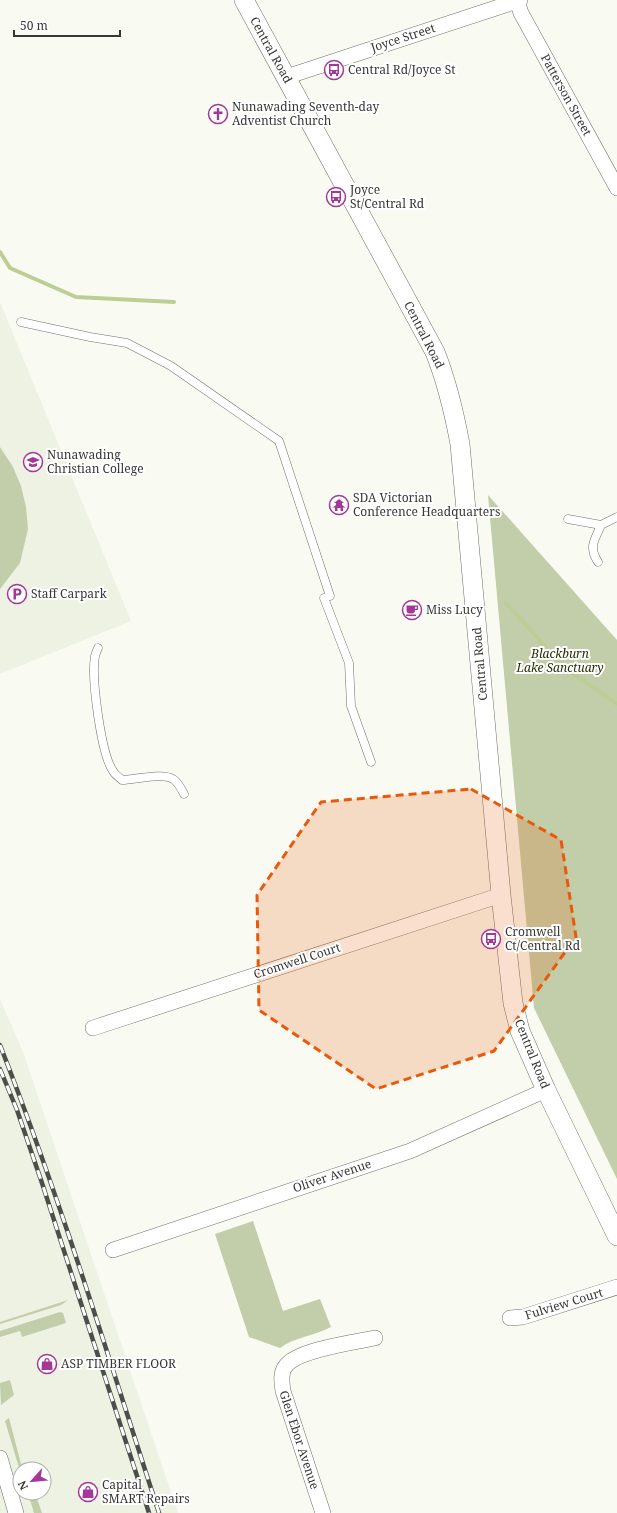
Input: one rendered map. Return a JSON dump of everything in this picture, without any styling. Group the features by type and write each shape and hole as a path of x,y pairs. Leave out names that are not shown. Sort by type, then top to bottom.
{"street":[{"name":"Central Road","path":"244,0 435,352 444,373 453,407 460,444 501,895 513,1003 520,1031 546,1090 617,1236"},
{"name":"Joyce Street","path":"286,77 518,0"},
{"name":"Patterson Street","path":"518,0 521,14 617,188"},
{"name":"Cromwell Court","path":"94,1028 501,895"},
{"name":"Oliver Avenue","path":"113,1250 410,1151 546,1090"},
{"name":"Fulview Court","path":"510,1318 523,1317 617,1288"},
{"name":"Glen Ebor Avenue","path":"323,1513 283,1391 281,1379 284,1368 289,1361 301,1355 375,1338"},
{"path":"0,1458 16,1513"}],"lane":[{"path":"21,322 90,337 127,343 171,366 280,441 327,597 349,663 351,706 372,762"},
{"path":"568,519 601,525 617,517"},
{"path":"598,562 594,555 592,546 601,525"},
{"path":"98,648 95,662 97,704 105,750 112,770 122,780 158,776 170,777 179,785 184,794"}],"highlighted area":[{"path":"471,789 561,840 576,937 494,1051 376,1089 259,1010 257,895 321,802"}],"shaded area":[{"name":"Nunawading Christian College","path":"0,302 131,621 0,674"},
{"path":"0,999 23,1052 178,1513 0,1513"}],"green space":[{"path":"0,447 13,467 21,486 26,507 28,529 20,563 0,589"},
{"name":"Blackburn Lake Sanctuary","path":"488,495 617,640 617,1179 534,1008"},
{"path":"253,1221 283,1311 320,1299 331,1327 318,1333 292,1341 280,1348 249,1337 215,1234"},
{"path":"68,1300 61,1305 0,1324 0,1322"},
{"path":"60,1312 63,1313 66,1323 22,1337 20,1331 0,1337 0,1331"},
{"path":"10,1380 14,1395 1,1405 0,1383"},
{"path":"9,1418 20,1461 17,1461 5,1421"},
{"path":"30,1501 38,1501 42,1513 34,1513"}],"waterway":[{"path":"0,252 10,268 76,297 174,302"},
{"path":"506,603 561,665 617,704"}],"railway":[{"path":"0,1045 63,1219 159,1513"},
{"path":"0,1069 17,1110 42,1183 149,1513"}],"place":[{"name":"Central Rd/Joyce St","path":"334,70"},
{"name":"Nunawading Seventh-day Adventist Church","path":"218,114"},
{"name":"Joyce St/Central Rd","path":"336,197"},
{"name":"Nunawading Christian College","path":"33,462"},
{"name":"SDA Victorian Conference Headquarters","path":"339,505"},
{"name":"Staff Carpark","path":"17,594"},
{"name":"Miss Lucy","path":"412,610"},
{"name":"Cromwell Ct/Central Rd","path":"491,939"},
{"name":"ASP TIMBER FLOOR","path":"47,1364"},
{"name":"Capital SMART Repairs","path":"88,1492"}]}
